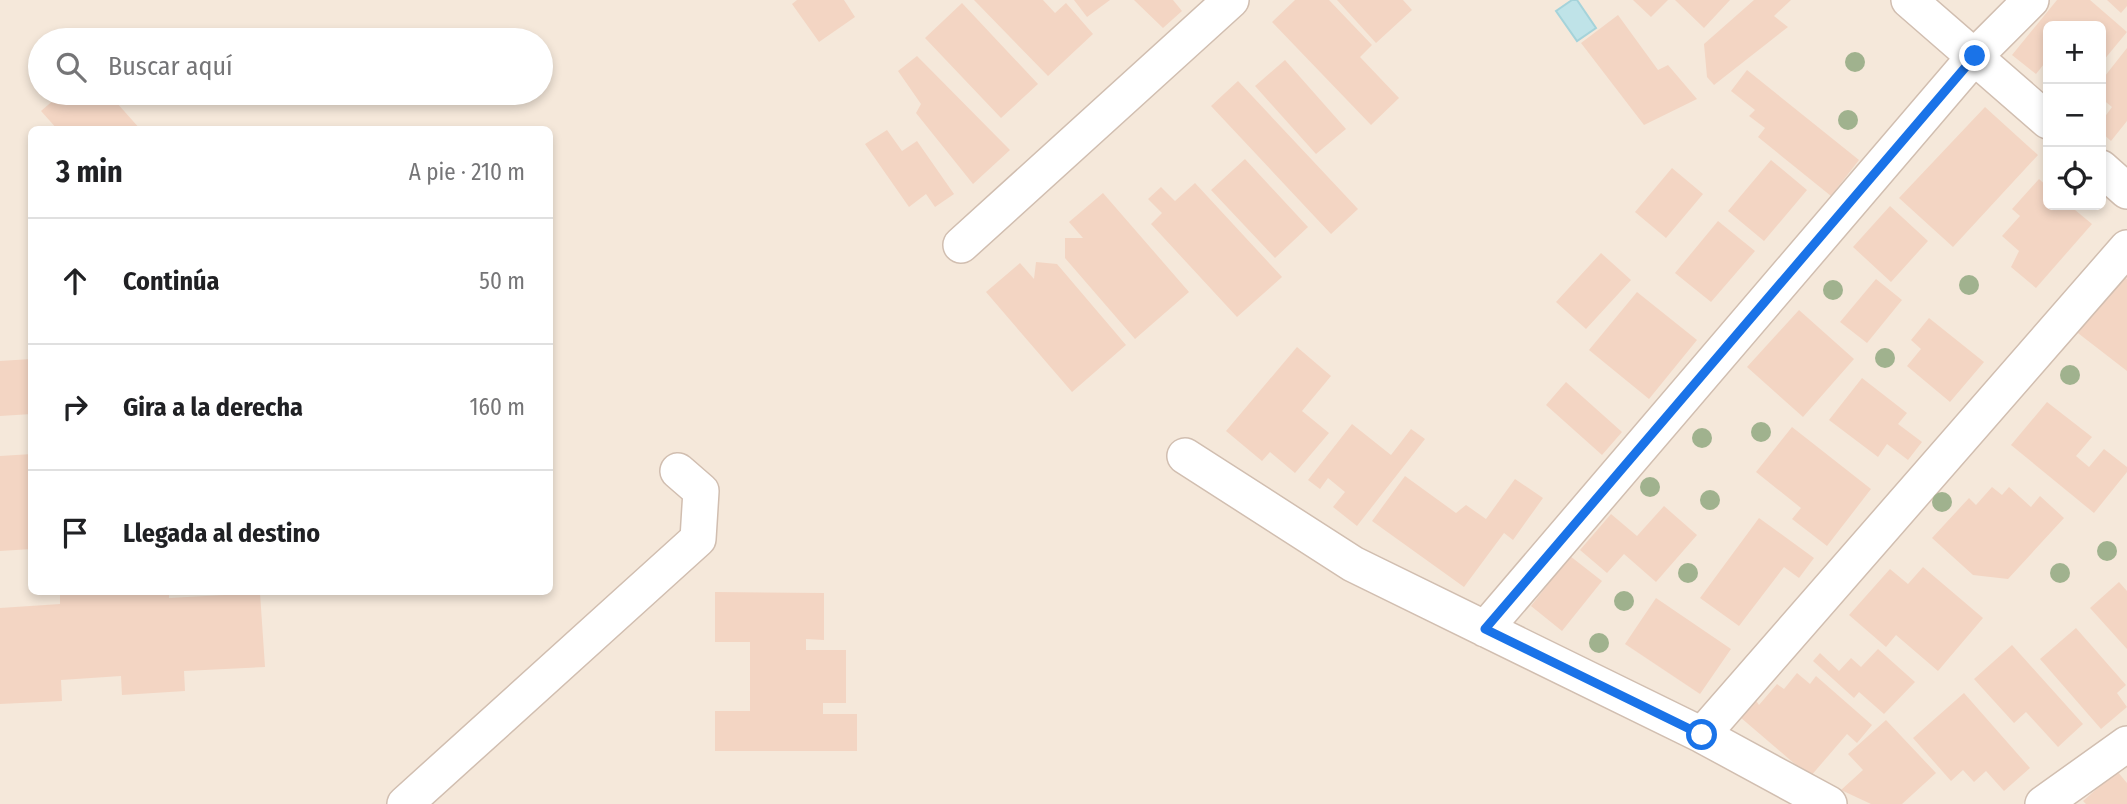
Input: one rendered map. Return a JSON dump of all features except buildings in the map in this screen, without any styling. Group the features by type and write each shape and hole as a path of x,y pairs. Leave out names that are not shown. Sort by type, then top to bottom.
{"street":[{"path":"961,245 1231,0"},
{"path":"1909,0 2043,117"},
{"path":"1485,629 1975,56 2031,0"},
{"path":"2106,172 2127,191"},
{"path":"1702,735 2127,248"},
{"path":"1185,456 1353,564 1702,735 1829,804"},
{"path":"405,804 698,539 701,491 678,471"},
{"path":"2043,804 2127,744"}],"shaded area":[{"path":"0,0 2127,0 2127,804 0,804"}],"water":[{"path":"1572,0 1577,0 1596,28 1577,41 1556,11"}],"route":[{"path":"1702,735 1485,629 1975,56"}]}
